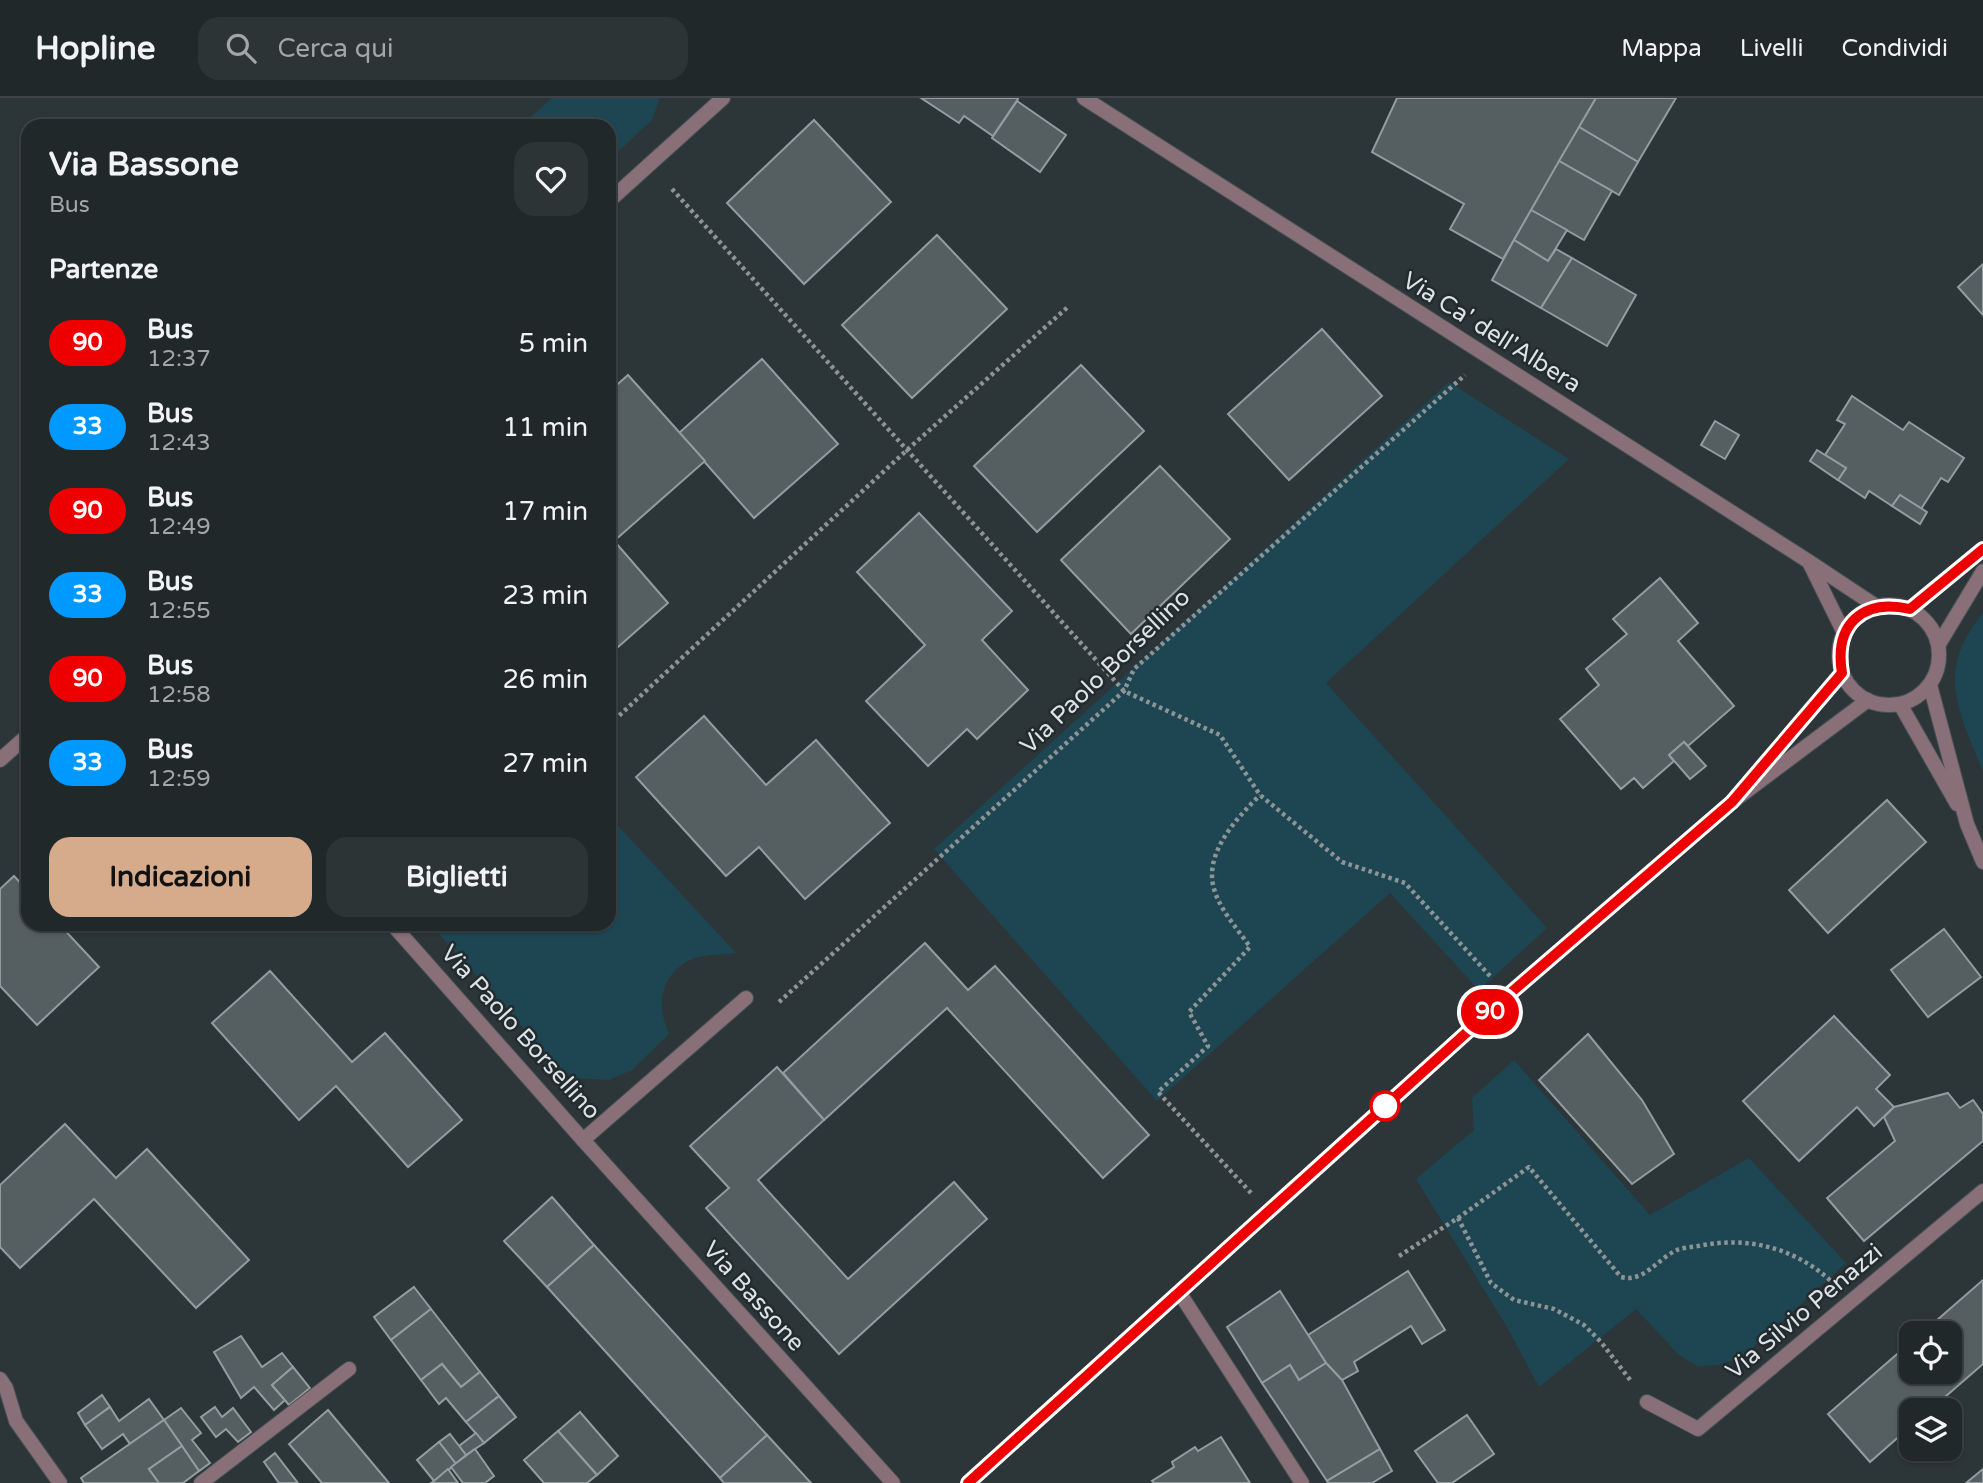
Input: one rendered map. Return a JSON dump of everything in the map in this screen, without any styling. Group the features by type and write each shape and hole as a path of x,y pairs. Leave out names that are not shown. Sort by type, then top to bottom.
{"street":[{"path":"616,195 723,98"},
{"name":"Via Ca' dell'Albera","path":"1084,98 1876,606"},
{"path":"1910,609 1983,550"},
{"path":"1808,561 1844,633"},
{"path":"1939,644 1929,624 1910,609 1892,605 1876,606 1858,615 1844,633 1839,653 1842,673 1854,691 1868,700 1886,705 1900,704 1916,697 1930,685 1937,671 1939,644 1983,572"},
{"path":"1732,802 1842,673"},
{"path":"1930,685 1968,824 1983,862"},
{"path":"968,1483 1507,996 1732,802 1868,700"},
{"path":"1900,704 1968,824"},
{"path":"0,760 21,741"},
{"name":"Via Paolo Borsellino","path":"398,931 583,1140 746,998"},
{"name":"Via Bassone","path":"583,1140 893,1483"},
{"name":"Via Silvio Penazzi","path":"1647,1402 1698,1429 1983,1192"},
{"path":"1179,1293 1302,1483"},
{"path":"201,1483 349,1369"},
{"path":"0,1379 6,1388 16,1422 60,1483"}],"path":[{"path":"672,189 1124,691 1220,735 1260,795 1342,862 1405,883 1494,980"},
{"path":"616,719 907,450 1069,306"},
{"name":"Via Paolo Borsellino","path":"779,1002 1124,691 1134,669 1465,375"},
{"path":"1252,1195 1158,1092 1208,1046 1189,1012 1250,947 1223,909 1213,884 1216,855 1237,818 1260,795"},
{"path":"1399,1256 1529,1167 1621,1277 1631,1280 1640,1276 1677,1250 1718,1242 1752,1242 1773,1247 1806,1263 1832,1282"},
{"path":"1458,1218 1491,1283 1514,1300 1554,1309 1584,1325 1601,1342 1647,1402"}],"shaded area":[{"path":"552,98 660,98 652,120 616,153 616,119 529,119"},
{"path":"1449,382 1569,459 1326,683 1547,928 1479,990 1390,893 1157,1101 934,849"},
{"path":"1983,613 1983,771 1959,709 1955,673 1959,654 1968,634"},
{"path":"616,824 736,953 697,957 681,965 673,973 667,982 662,1001 669,1034 632,1070 609,1080 573,1078 554,1062 436,931 616,931"},
{"path":"1514,1060 1650,1215 1749,1158 1846,1263 1741,1358 1718,1365 1698,1366 1680,1356 1636,1309 1539,1387 1507,1327 1416,1179 1474,1130 1472,1098"}],"building":[{"path":"921,98 1018,99 993,136 964,116 959,123"},
{"path":"1397,98 1596,98 1503,259 1450,229 1464,204 1372,152"},
{"path":"1596,98 1676,98 1638,162 1579,127"},
{"path":"1017,101 1066,135 1040,172 992,138"},
{"path":"814,120 891,202 804,284 727,203"},
{"path":"1579,127 1638,162 1619,195 1559,161"},
{"path":"1559,161 1612,191 1584,240 1531,210"},
{"path":"1531,210 1567,230 1548,261 1514,240"},
{"path":"937,235 1007,309 912,398 842,325"},
{"path":"1514,240 1548,261 1556,249 1572,258 1541,308 1492,280"},
{"path":"1572,258 1636,295 1607,346 1541,308"},
{"path":"1983,264 1983,315 1958,287"},
{"path":"1322,329 1382,396 1289,480 1228,414"},
{"path":"762,359 838,444 754,518 679,433"},
{"path":"1081,365 1144,431 1037,532 974,466"},
{"path":"628,375 705,461 616,539 616,386"},
{"path":"1852,396 1903,430 1909,422 1964,458 1948,482 1941,478 1921,509 1900,495 1892,506 1869,491 1865,498 1838,480 1846,468 1825,455 1845,424 1837,420"},
{"path":"1715,421 1739,435 1725,459 1701,445"},
{"path":"1817,450 1846,468 1838,480 1810,461"},
{"path":"1160,466 1230,539 1131,634 1061,560"},
{"path":"1900,495 1927,512 1920,524 1892,506"},
{"path":"919,513 1012,611 982,640 1028,690 977,739 967,729 928,766 866,701 925,645 857,572"},
{"path":"616,543 668,603 616,649"},
{"path":"1660,578 1698,623 1678,641 1734,706 1688,746 1684,742 1669,755 1674,761 1643,788 1634,778 1621,789 1560,719 1599,685 1586,669 1627,634 1613,619"},
{"path":"704,716 766,785 816,740 890,823 805,899 759,847 726,876 636,777"},
{"path":"1684,742 1706,766 1690,779 1669,755"},
{"path":"1887,800 1926,842 1828,933 1789,890"},
{"path":"14,876 21,884 21,931 66,931 99,967 37,1025 0,986 0,889"},
{"path":"1944,929 1981,977 1928,1017 1891,970"},
{"path":"925,943 968,990 995,966 1149,1135 1103,1178 947,1008 824,1120 783,1073"},
{"path":"270,971 352,1062 385,1033 462,1120 408,1167 336,1086 299,1120 212,1023"},
{"path":"1834,1016 1890,1075 1876,1089 1894,1107 1874,1126 1857,1107 1799,1161 1743,1101"},
{"path":"1588,1034 1642,1100 1674,1154 1632,1184 1539,1080"},
{"path":"777,1067 824,1120 758,1180 848,1279 954,1182 987,1219 839,1354 706,1208 729,1188 690,1146"},
{"path":"1948,1093 1960,1108 1973,1100 1983,1114 1983,1141 1864,1241 1827,1198 1895,1141 1884,1117 1894,1107"},
{"path":"65,1124 116,1178 147,1149 249,1260 196,1308 94,1199 20,1268 0,1247 0,1185"},
{"path":"552,1197 594,1245 547,1287 504,1241"},
{"path":"594,1245 767,1435 720,1478 547,1287"},
{"path":"1408,1271 1445,1330 1422,1344 1411,1326 1354,1362 1358,1371 1342,1380 1326,1363 1308,1335"},
{"path":"1983,1280 1983,1364 1962,1382 1962,1321 1936,1321"},
{"path":"414,1287 431,1309 391,1340 374,1317"},
{"path":"1280,1291 1326,1363 1299,1380 1290,1365 1262,1383 1227,1327"},
{"path":"431,1309 480,1372 461,1387 442,1364 421,1380 391,1340"},
{"path":"241,1336 262,1367 282,1353 293,1367 272,1385 285,1400 274,1410 254,1387 241,1398 214,1352"},
{"path":"1899,1352 1899,1384 1960,1384 1944,1398 1899,1398 1899,1437 1870,1462 1828,1414"},
{"path":"1326,1363 1342,1380 1380,1449 1327,1481 1262,1383 1290,1365 1299,1380"},
{"path":"442,1364 461,1387 480,1372 499,1396 466,1422 446,1398 439,1404 421,1380"},
{"path":"293,1367 310,1388 289,1405 272,1385"},
{"path":"102,1395 110,1407 85,1425 78,1413"},
{"path":"499,1396 516,1417 484,1443 466,1422"},
{"path":"149,1399 164,1420 130,1444 123,1434 102,1449 85,1425 110,1407 119,1421"},
{"path":"215,1407 222,1417 233,1408 251,1432 238,1442 226,1429 216,1437 201,1417"},
{"path":"181,1408 201,1433 192,1440 210,1463 199,1471 164,1420"},
{"path":"328,1410 389,1483 322,1483 289,1444"},
{"path":"580,1412 618,1456 597,1475 558,1431"},
{"path":"1467,1415 1494,1454 1452,1483 1438,1483 1415,1451"},
{"path":"164,1420 182,1446 149,1469 159,1483 84,1483 81,1478"},
{"path":"558,1431 597,1475 587,1483 544,1483 524,1460"},
{"path":"476,1433 484,1443 466,1455 459,1446"},
{"path":"450,1434 466,1455 456,1464 439,1442"},
{"path":"767,1435 811,1483 724,1483 720,1478"},
{"path":"1221,1437 1250,1483 1152,1481 1174,1467 1172,1462 1195,1447 1198,1451"},
{"path":"439,1442 456,1464 434,1481 417,1460"},
{"path":"182,1446 199,1471 183,1483 159,1483 149,1469"},
{"path":"475,1449 494,1476 485,1483 463,1483 451,1467"},
{"path":"1380,1449 1392,1471 1372,1483 1328,1483 1327,1481"},
{"path":"275,1453 298,1483 279,1483 264,1462"},
{"path":"448,1469 458,1483 431,1483 434,1481"},
{"path":"1983,1469 1983,1483 1966,1483"}],"bus line":[{"name":"90","path":"968,1483 1507,996 1732,802 1842,673 1839,653 1844,633 1858,615 1876,606 1892,605 1910,609 1983,549"}]}
